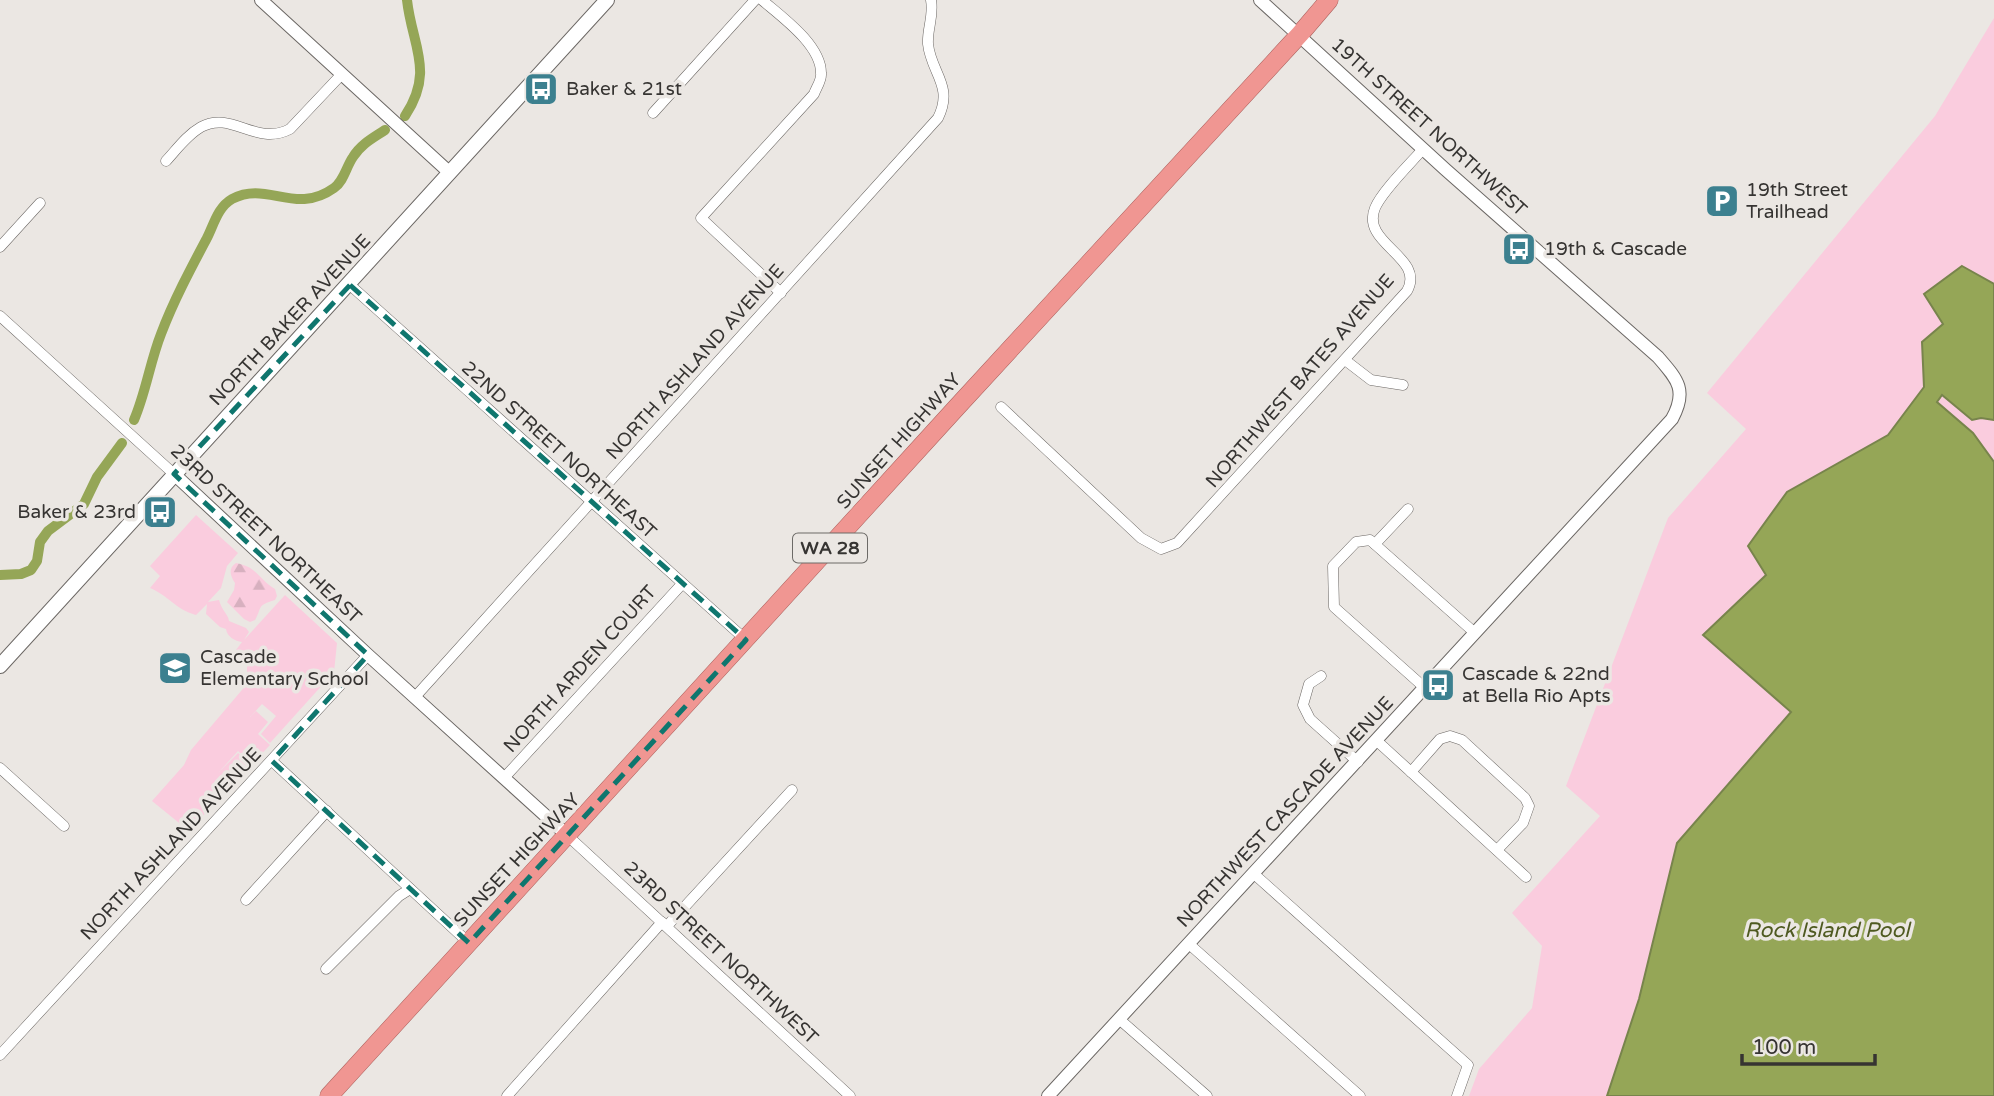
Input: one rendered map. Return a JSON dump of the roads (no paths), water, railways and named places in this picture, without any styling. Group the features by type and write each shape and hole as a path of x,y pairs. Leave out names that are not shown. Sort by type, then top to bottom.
{"highway":[{"name":"SUNSET HIGHWAY","path":"329,1096 1329,0"}],"main road":[{"name":"NORTH BAKER AVENUE","path":"0,666 607,0"}],"street":[{"path":"261,0 450,173"},
{"path":"653,113 755,0"},
{"path":"762,0 803,37 818,57 822,76 814,94 701,218 781,293"},
{"name":"NORTH ASHLAND AVENUE","path":"415,698 938,118 945,95 928,47 933,10 931,0"},
{"name":"19TH STREET NORTHWEST","path":"1261,0 1423,149 1658,357 1674,375 1681,393"},
{"path":"166,161 193,133 213,123 221,122 268,136 281,134 290,129 341,75"},
{"name":"NORTHWEST BATES AVENUE","path":"1001,407 1147,542 1160,549 1177,543 1402,298 1409,286 1409,271 1377,233 1373,214 1383,195 1423,149"},
{"path":"0,247 40,203"},
{"name":"22ND STREET NORTHEAST","path":"350,285 746,640"},
{"name":"23RD STREET NORTHEAST","path":"0,316 568,836"},
{"path":"1345,360 1371,380 1403,385"},
{"name":"NORTHWEST CASCADE AVENUE","path":"1052,1095 1672,419 1679,406 1681,393"},
{"path":"1375,544 1408,509"},
{"path":"1425,688 1334,607 1333,566 1356,542 1370,540 1475,633"},
{"name":"NORTH ARDEN COURT","path":"504,778 682,584"},
{"name":"NORTH ASHLAND AVENUE","path":"0,1055 368,655"},
{"path":"1321,676 1309,684 1303,705 1310,719 1358,762"},
{"path":"1411,772 1440,739 1450,736 1462,740 1525,798 1528,806 1523,822 1497,850"},
{"path":"1377,741 1526,877"},
{"path":"272,761 469,943"},
{"path":"0,768 64,826"},
{"path":"507,1096 664,924 792,790"},
{"path":"246,900 327,811"},
{"name":"23RD STREET NORTHWEST","path":"568,836 850,1096"},
{"path":"1254,874 1468,1065 1457,1096"},
{"path":"326,969 398,896 410,889"},
{"path":"1189,944 1360,1096"},
{"path":"1119,1019 1207,1096"}],"water":[{"name":"Rock Island Pool","path":"1962,266 1994,284 1994,420 1972,420 1942,395 1937,402 1973,433 1994,462 1994,1096 1607,1096 1639,999 1677,843 1791,712 1703,635 1766,575 1748,546 1787,492 1888,435 1924,387 1922,342 1943,324 1924,294"}],"waterway":[{"path":"405,116 414,100 420,72 407,0"},
{"path":"134,420 166,321 223,206 245,194 257,193 294,199 320,196 334,188 343,178 360,148 385,130"},
{"path":"0,575 21,574 31,570 37,561 40,542 48,531 84,504 97,477 122,443"}],"place":[{"name":"Baker & 21st","path":"541,89"},
{"name":"19th Street Trailhead","path":"1722,201"},
{"name":"19th & Cascade","path":"1519,249"},
{"name":"Baker & 23rd","path":"160,512"},
{"name":"Cascade Elementary School","path":"175,668"},
{"name":"Cascade & 22nd at Bella Rio Apts","path":"1438,685"}]}
